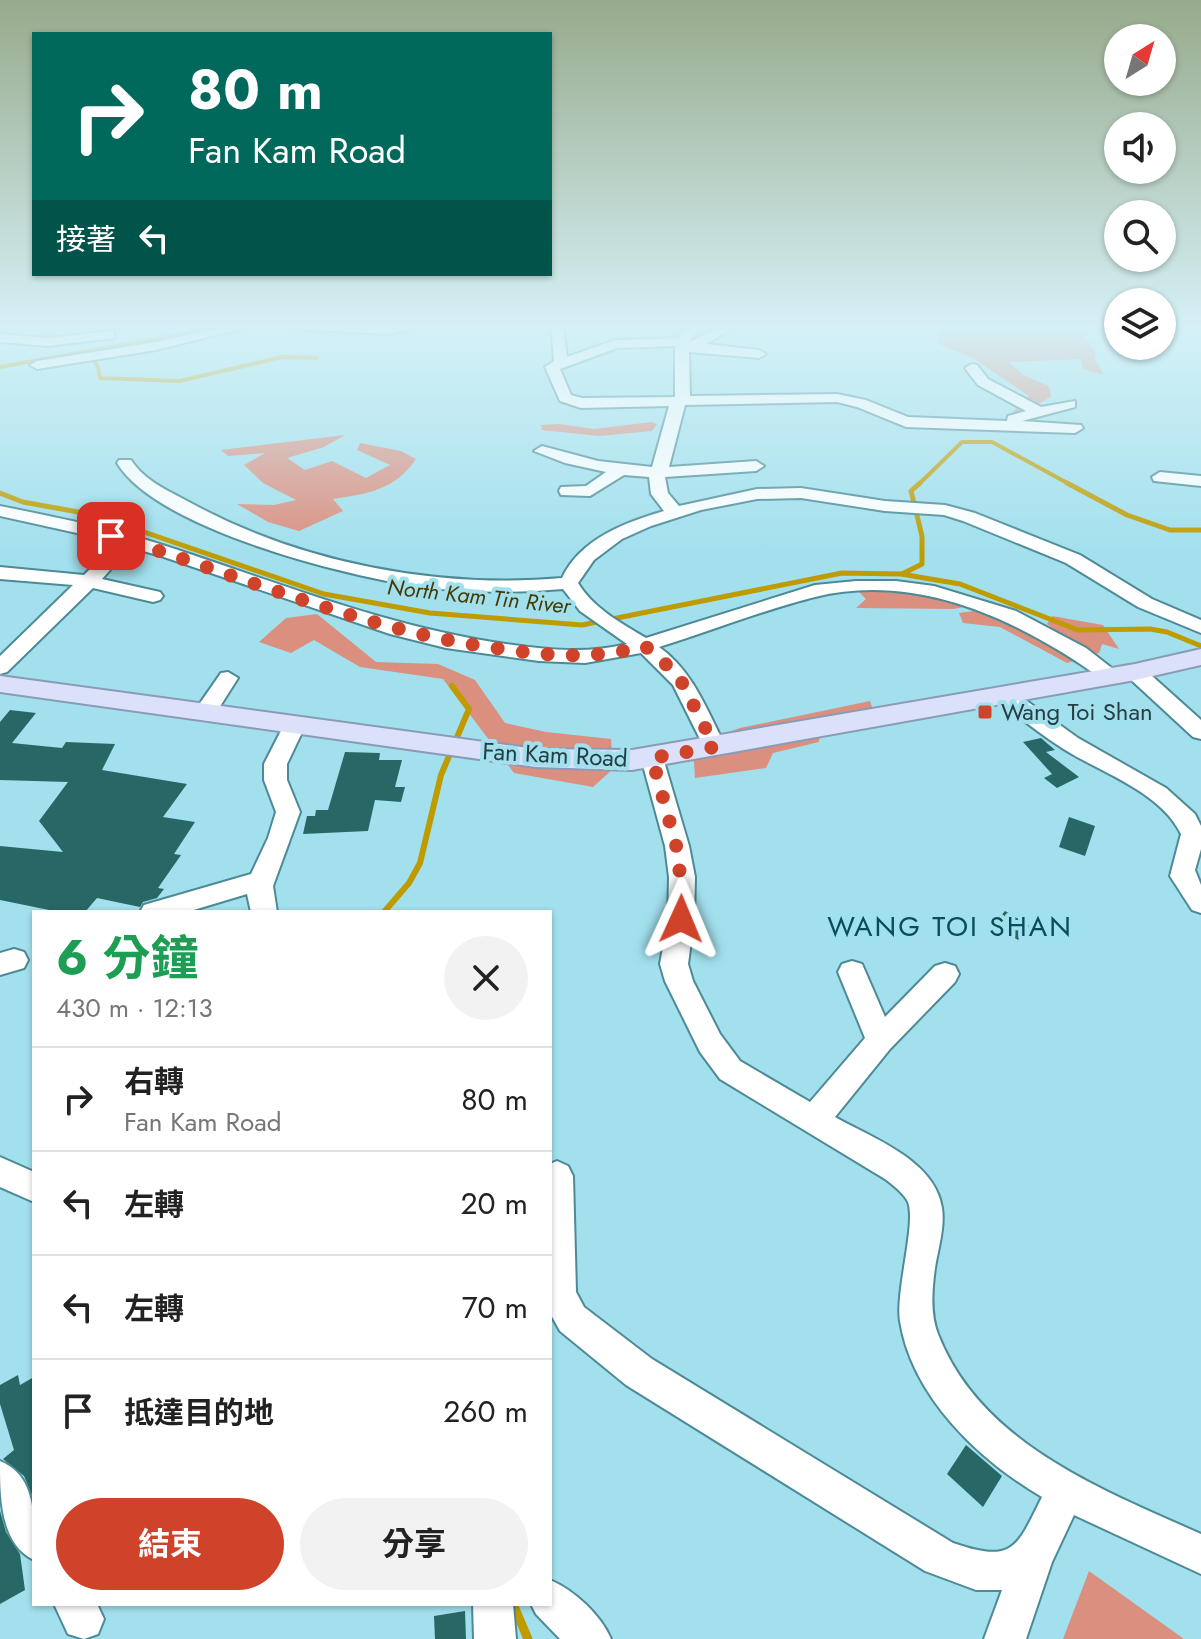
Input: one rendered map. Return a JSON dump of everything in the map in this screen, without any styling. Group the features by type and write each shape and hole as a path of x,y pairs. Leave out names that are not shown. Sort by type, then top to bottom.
{"main road":[{"name":"Fan Kam Road","path":"0,684 525,757 591,761 652,758 1005,696 1201,657"}],"street":[{"path":"573,401 592,404 726,401"},
{"path":"854,401 906,422 1075,428"},
{"path":"1019,401 1039,412"},
{"path":"674,512 660,494 658,474 678,403"},
{"path":"984,426 1070,404"},
{"path":"542,451 582,464 658,474 756,466"},
{"path":"125,463 143,484 190,510 228,528 335,565 387,577 478,587 573,590 678,675 715,747"},
{"path":"567,491 590,491 619,471"},
{"path":"1160,477 1201,481"},
{"path":"573,590 575,570 603,544 627,529 674,512 757,494 784,492 896,507 923,507 969,517 1073,559 1145,603 1201,627"},
{"path":"0,511 111,536 378,624 446,642 539,655 585,657 645,646 815,591 894,586 961,598 1018,617 1064,641 1123,674 1201,732"},
{"path":"0,668 109,561"},
{"path":"0,573 88,581 153,596"},
{"path":"204,714 228,678"},
{"path":"1005,696 1180,813 1193,834 1182,862 1182,877 1201,903"},
{"path":"263,910 258,899 260,881 287,821 288,807 273,772 275,759 294,726"},
{"path":"652,758 680,865 681,919 674,964 679,981 710,1043 730,1070 896,1169 919,1190 926,1213 915,1285 915,1316 931,1361 969,1420 996,1444 1065,1491 1201,1554"},
{"path":"160,910 260,881"},
{"path":"852,972 880,1040"},
{"path":"814,1120 880,1040 945,974"},
{"path":"0,1172 32,1186"},
{"path":"557,1176 559,1295 564,1310 583,1328 639,1372 939,1557 986,1573 1015,1568 1034,1556"},
{"path":"0,1480 32,1536"},
{"path":"1005,1639 1034,1556 1065,1491"},
{"path":"552,1602 590,1639"},
{"path":"493,1606 495,1639"}],"shaded area":[{"path":"1024,401 1043,401 1038,404 1042,416 1032,424 1016,425 1012,413"},
{"path":"651,422 657,424 652,431 599,436 542,430 541,425 594,429"},
{"path":"345,435 324,447 287,458 305,470 332,461 366,478 390,465 357,450 360,443 401,451 416,459 399,478 379,489 333,499 343,511 299,531 268,522 237,504 274,505 296,500 263,483 244,465 265,453 228,456 221,450"},
{"path":"856,589 945,597 968,606 954,609 856,608 866,599"},
{"path":"974,611 1036,632 1063,636 1047,624 1052,616 1103,625 1119,649 1102,644 1099,653 1067,663 1000,627 963,623 959,613"},
{"path":"317,614 376,662 438,664 475,680 505,723 546,732 611,739 613,769 593,787 514,773 443,679 360,667 314,640 291,653 259,642 286,618"},
{"path":"870,701 873,710 821,720 819,742 773,753 766,768 695,778 693,744 740,728"},
{"path":"1089,1571 1184,1639 1063,1639"}],"building":[{"path":"10,710 36,713 12,743 62,748 66,742 115,744 102,770 187,784 163,817 195,822 174,854 181,855 158,888 164,889 157,898 143,902 140,907 97,898 87,910 49,910 0,900 0,846 63,852 39,821 68,782 0,780 0,722"},
{"path":"1041,738 1055,750 1046,752 1079,777 1057,788 1044,778 1052,774 1023,742"},
{"path":"345,752 380,753 379,760 402,760 395,787 405,787 401,802 375,800 368,831 303,834 307,816 315,816 316,810 328,810"},
{"path":"1069,817 1095,826 1085,856 1059,847"},
{"path":"1005,911 1030,926 1018,940 993,925"},
{"path":"18,1375 20,1385 32,1378 32,1495 24,1476 3,1459 14,1450 0,1404 0,1385"},
{"path":"966,1445 1002,1476 983,1507 947,1474"},
{"path":"0,1511 6,1532 20,1554 25,1590 0,1604"},
{"path":"465,1611 466,1639 435,1639 434,1616"}],"waterway":[{"path":"918,485 962,442 992,442 1071,485"},
{"path":"902,574 922,564 922,536 911,491 920,483"},
{"path":"1067,483 1127,515 1170,530 1201,530"},
{"name":"North Kam Tin River","path":"0,493 23,502 95,515 324,594 430,613 582,625 842,573 901,574 960,584 1078,630 1150,629 1167,632 1201,646"},
{"path":"386,910 409,883 420,863 441,775 469,709 452,686"},
{"path":"514,1606 528,1639"}],"place":[{"name":"Wang Toi Shan","path":"985,712"}],"district":[{"name":"WANG TOI SHAN","path":"950,926"}],"route":[{"path":"111,536 378,624 446,642 539,655 585,657 645,646 678,675 715,747 652,758 679,856 681,919"}]}
